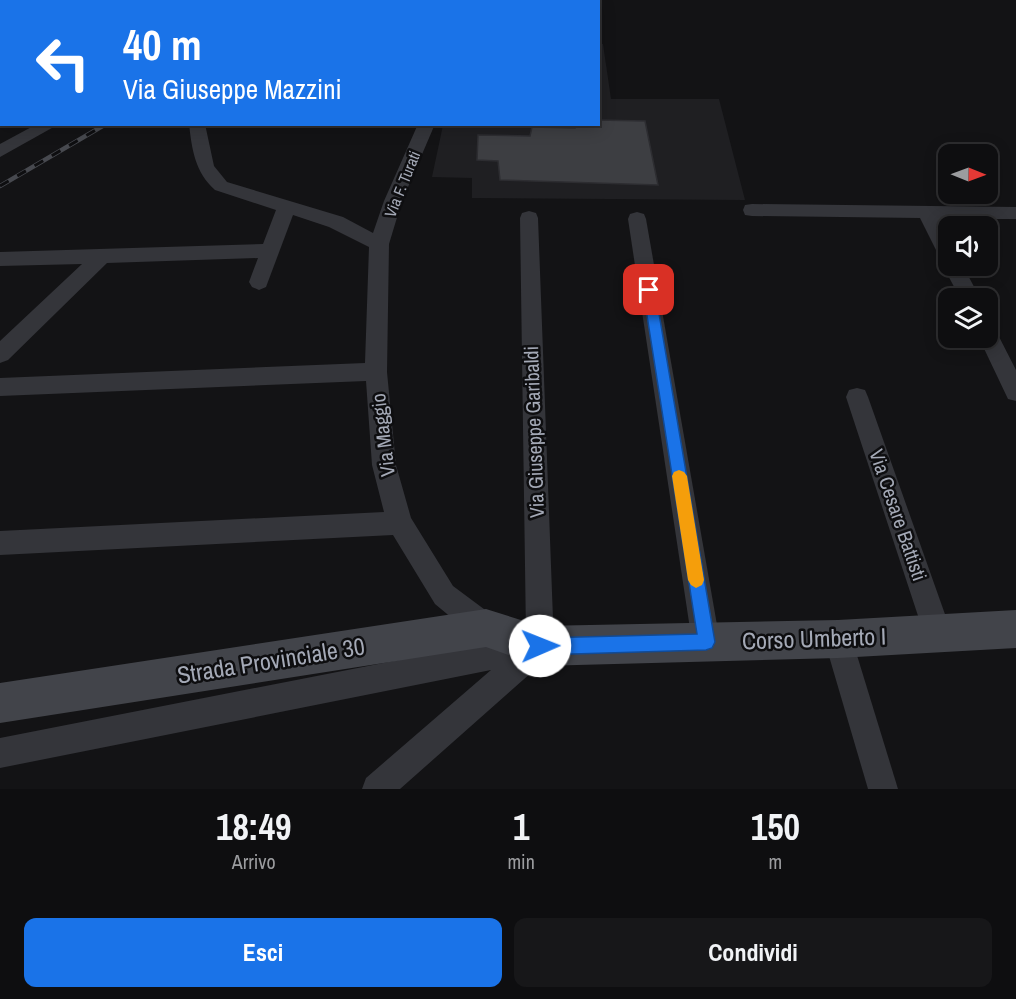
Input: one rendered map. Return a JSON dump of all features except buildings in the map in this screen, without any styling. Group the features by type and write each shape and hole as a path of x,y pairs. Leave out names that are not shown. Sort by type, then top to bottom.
{"street":[{"path":"0,152 47,126"},
{"path":"197,126 205,168 210,178 221,186 336,222 379,244"},
{"name":"Via F. Turati","path":"379,244 393,201 426,126"},
{"path":"259,282 287,205"},
{"path":"752,210 1016,213"},
{"path":"927,213 938,235"},
{"name":"Via Giuseppe Garibaldi","path":"529,218 540,646"},
{"path":"637,219 706,642"},
{"name":"Via Maggio","path":"379,244 376,372 384,465 400,523 444,595 486,628"},
{"path":"0,259 270,251"},
{"path":"0,354 103,255"},
{"path":"994,348 1016,392"},
{"path":"0,387 376,372"},
{"name":"Via Cesare Battisti","path":"858,397 938,634"},
{"path":"0,543 400,523"},
{"name":"Strada Provinciale 30","path":"0,703 486,628 540,646"},
{"name":"Corso Umberto I","path":"540,646 838,639 1016,629"},
{"path":"838,639 883,789"},
{"path":"0,753 540,646"},
{"path":"377,789 540,646"}],"shaded area":[{"path":"600,44 603,44 611,99 719,99 745,200 472,198 472,178 432,177 443,126 600,126"}],"railway":[{"path":"0,186 103,126"}],"slow traffic":[{"path":"679,476 696,580"}],"route":[{"path":"540,646 706,642 649,290"}]}
